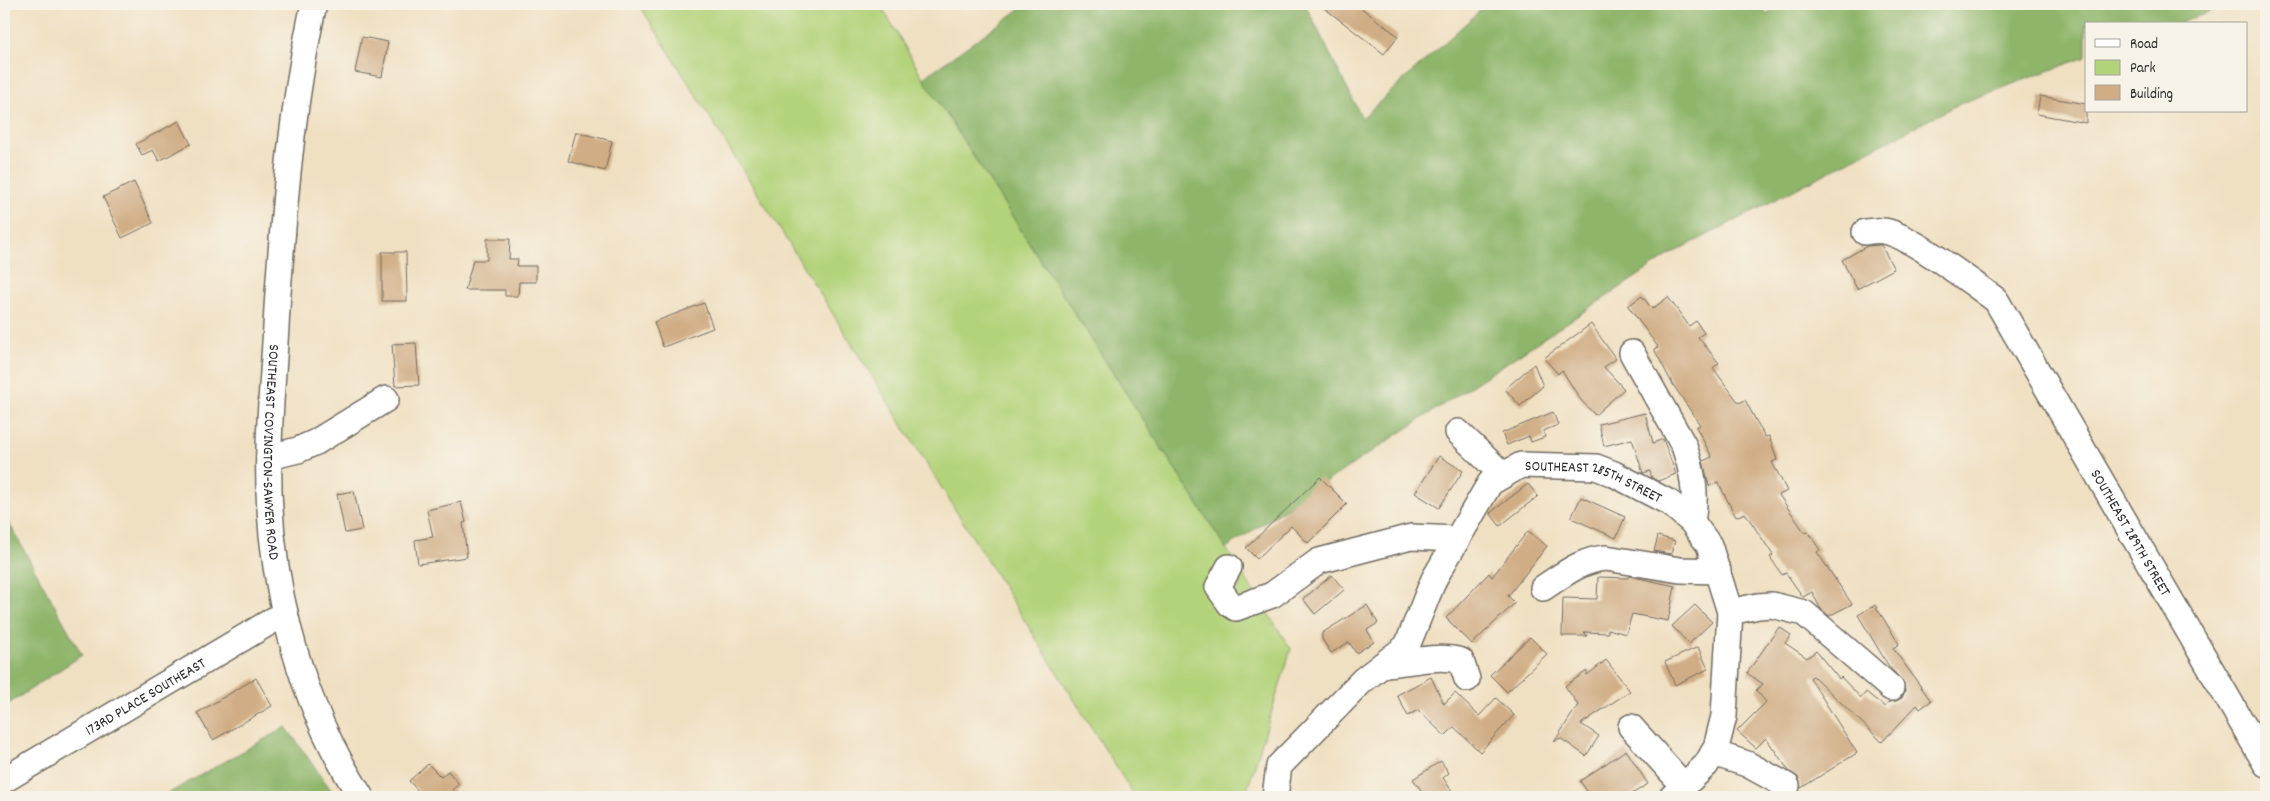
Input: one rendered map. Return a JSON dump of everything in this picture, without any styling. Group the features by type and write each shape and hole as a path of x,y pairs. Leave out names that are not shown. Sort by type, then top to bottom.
{"street":[{"name":"SOUTHEAST COVINGTON-SAWYER ROAD","path":"314,4 291,132 283,210 269,457 271,528 276,571 285,613 313,701 329,742 362,797"},
{"name":"SOUTHEAST 289TH STREET","path":"1865,232 1885,231 1901,237 1962,275 1996,300 2266,764"},
{"path":"1632,353 1684,446 1689,460 1695,488 1692,522"},
{"path":"269,457 298,450 316,442 386,399"},
{"path":"1458,432 1503,476"},
{"name":"SOUTHEAST 285TH STREET","path":"1275,797 1279,766 1363,680 1407,646 1434,579 1490,483 1521,465 1596,467 1670,503 1692,522 1709,545 1730,612 1724,716 1713,753 1706,764 1678,791"},
{"path":"1229,567 1218,587 1230,604 1236,608 1272,595 1319,561 1411,537 1457,539"},
{"path":"1543,588 1577,565 1606,558 1680,570 1718,571"},
{"path":"1730,612 1751,606 1772,605 1804,613 1891,688"},
{"name":"173RD PLACE SOUTHEAST","path":"4,780 285,613"},
{"path":"1384,664 1435,658 1453,659 1461,661 1467,679"},
{"path":"1631,727 1678,791"},
{"path":"1713,753 1747,764 1787,786"}],"green space":[{"path":"639,4 880,4 923,78 1291,649 1245,797 1135,797"},
{"path":"1027,4 1305,4 1362,118 1487,4 1759,4 1768,15 1776,4 2220,4 2204,14 2183,22 2085,22 2085,57 1959,104 1671,254 1226,548 923,78"},
{"path":"4,514 82,655 4,707"},
{"path":"286,727 336,797 162,797"}],"building":[{"path":"1319,4 1356,4 1398,36 1384,54"},
{"path":"362,37 388,42 382,77 355,72"},
{"path":"2040,96 2085,104 2086,123 2037,114"},
{"path":"179,121 191,144 159,161 153,150 142,155 136,144"},
{"path":"576,132 612,141 605,171 568,161"},
{"path":"134,182 153,223 122,238 103,197"},
{"path":"487,239 510,239 509,259 518,259 517,266 536,266 536,282 519,282 518,296 505,296 505,290 465,290 473,260 487,260"},
{"path":"1881,245 1894,269 1857,289 1842,260 1867,246"},
{"path":"382,252 406,252 407,301 382,301"},
{"path":"1642,296 1652,309 1668,297 1689,326 1696,321 1704,333 1698,337 1719,363 1713,368 1739,403 1745,400 1765,437 1769,436 1777,460 1772,462 1787,491 1779,495 1805,533 1808,532 1820,550 1817,552 1852,604 1829,616 1820,608 1812,592 1803,597 1786,573 1782,575 1770,557 1773,555 1745,513 1736,517 1718,482 1709,486 1703,461 1712,457 1696,427 1700,425 1672,383 1654,349 1658,347 1628,306"},
{"path":"704,303 713,328 663,347 654,322"},
{"path":"1591,324 1616,359 1604,367 1624,389 1595,415 1580,399 1562,370 1558,374 1544,358"},
{"path":"416,343 419,385 395,386 392,344"},
{"path":"1534,364 1543,386 1520,406 1505,389"},
{"path":"1553,412 1558,425 1543,431 1545,437 1531,442 1529,436 1507,445 1502,433"},
{"path":"1645,413 1653,443 1663,439 1676,474 1658,481 1652,478 1650,471 1643,473 1632,439 1604,446 1599,424"},
{"path":"1439,456 1463,471 1439,508 1415,493"},
{"path":"1320,477 1347,504 1308,543 1291,526 1257,559 1246,548"},
{"path":"1528,484 1538,496 1500,526 1490,513"},
{"path":"354,491 362,530 345,533 337,494"},
{"path":"1581,497 1625,517 1616,538 1571,518"},
{"path":"461,502 466,522 463,523 467,557 418,564 415,540 433,537 427,510"},
{"path":"1528,531 1547,546 1508,596 1515,603 1472,644 1446,618 1489,573 1492,577"},
{"path":"1658,536 1675,541 1671,554 1654,551"},
{"path":"1332,575 1344,590 1315,614 1303,599"},
{"path":"1629,576 1675,586 1668,621 1632,614 1626,634 1608,629 1608,633 1584,632 1587,636 1562,636 1563,598 1597,599 1598,577 1628,578"},
{"path":"1367,605 1378,623 1367,630 1374,642 1356,653 1349,642 1331,653 1322,639 1322,633"},
{"path":"1695,605 1712,622 1689,644 1672,626"},
{"path":"1875,605 1899,644 1893,648 1931,701 1920,709 1917,705 1882,742 1813,676 1810,678 1857,753 1801,788 1799,778 1789,771 1766,738 1756,748 1737,731 1766,702 1756,690 1763,684 1747,673 1779,627 1791,635 1785,643 1807,658 1816,651 1839,679 1841,677 1861,698 1866,692 1885,707 1889,702 1902,698 1905,691 1904,683 1888,665 1858,615"},
{"path":"1530,637 1547,654 1507,692 1490,675"},
{"path":"1698,647 1708,669 1675,685 1665,662"},
{"path":"1606,660 1630,691 1581,724 1599,736 1586,756 1560,738 1554,742 1578,705 1565,686 1587,671 1587,675"},
{"path":"1431,677 1444,704 1455,693 1479,716 1496,698 1514,715 1480,752 1454,727 1445,736 1418,710 1408,716 1397,695"},
{"path":"256,678 272,706 213,740 197,713"},
{"path":"1626,750 1648,784 1627,797 1591,797 1580,781"},
{"path":"1441,761 1449,773 1443,778 1456,797 1426,797 1413,779"},
{"path":"428,764 441,777 448,771 459,784 452,790 459,797 424,797 409,781"}]}
